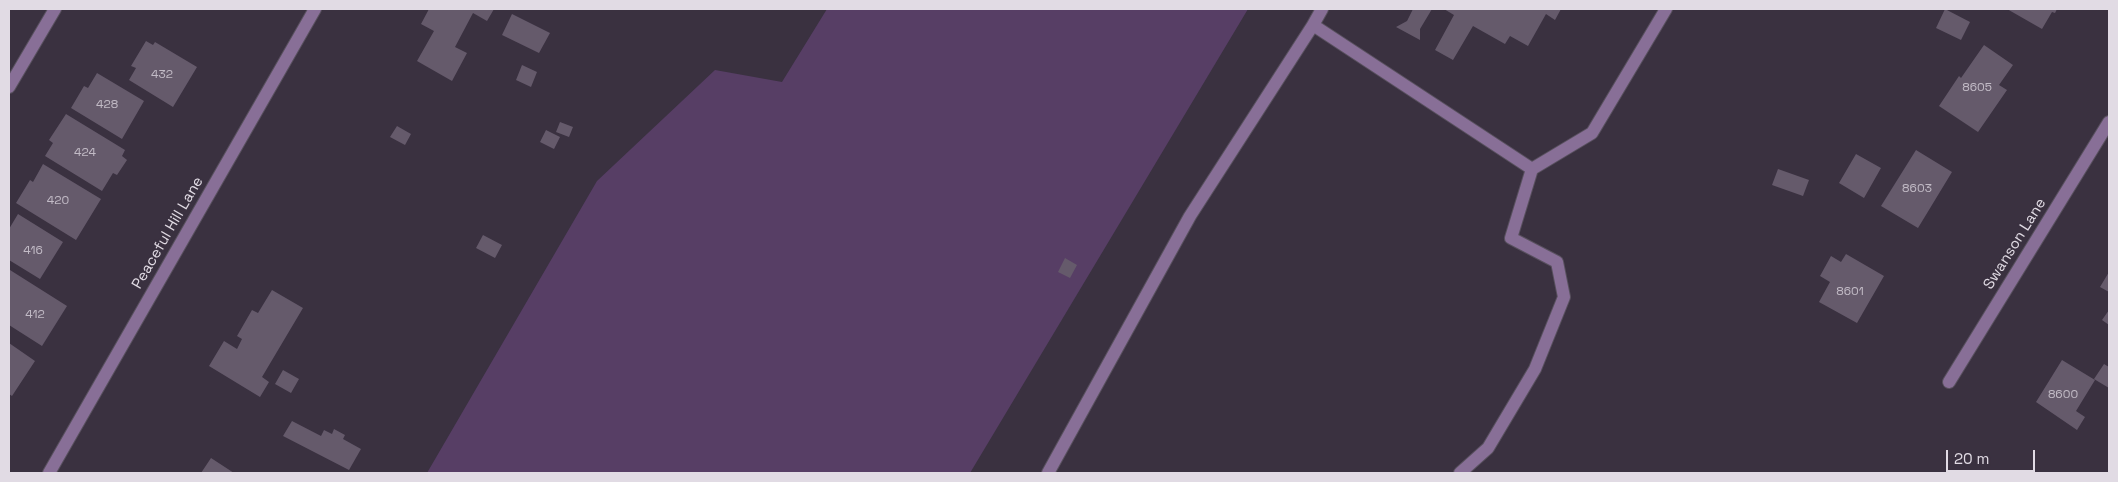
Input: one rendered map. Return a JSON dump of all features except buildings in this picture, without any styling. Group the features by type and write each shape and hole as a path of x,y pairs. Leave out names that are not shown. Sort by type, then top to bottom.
{"street":[{"path":"9,87 55,9"},
{"name":"Peaceful Hill Lane","path":"49,473 315,9"},
{"path":"1048,473 1190,216 1322,9"},
{"path":"1460,473 1488,448 1535,369 1564,297 1556,262 1511,238 1532,169 1592,133 1666,9"},
{"path":"1313,25 1532,169"},
{"name":"Swanson Lane","path":"1948,382 2109,122"}],"shaded area":[{"path":"827,9 1248,9 970,473 427,473 597,181 715,70 782,82"}]}
